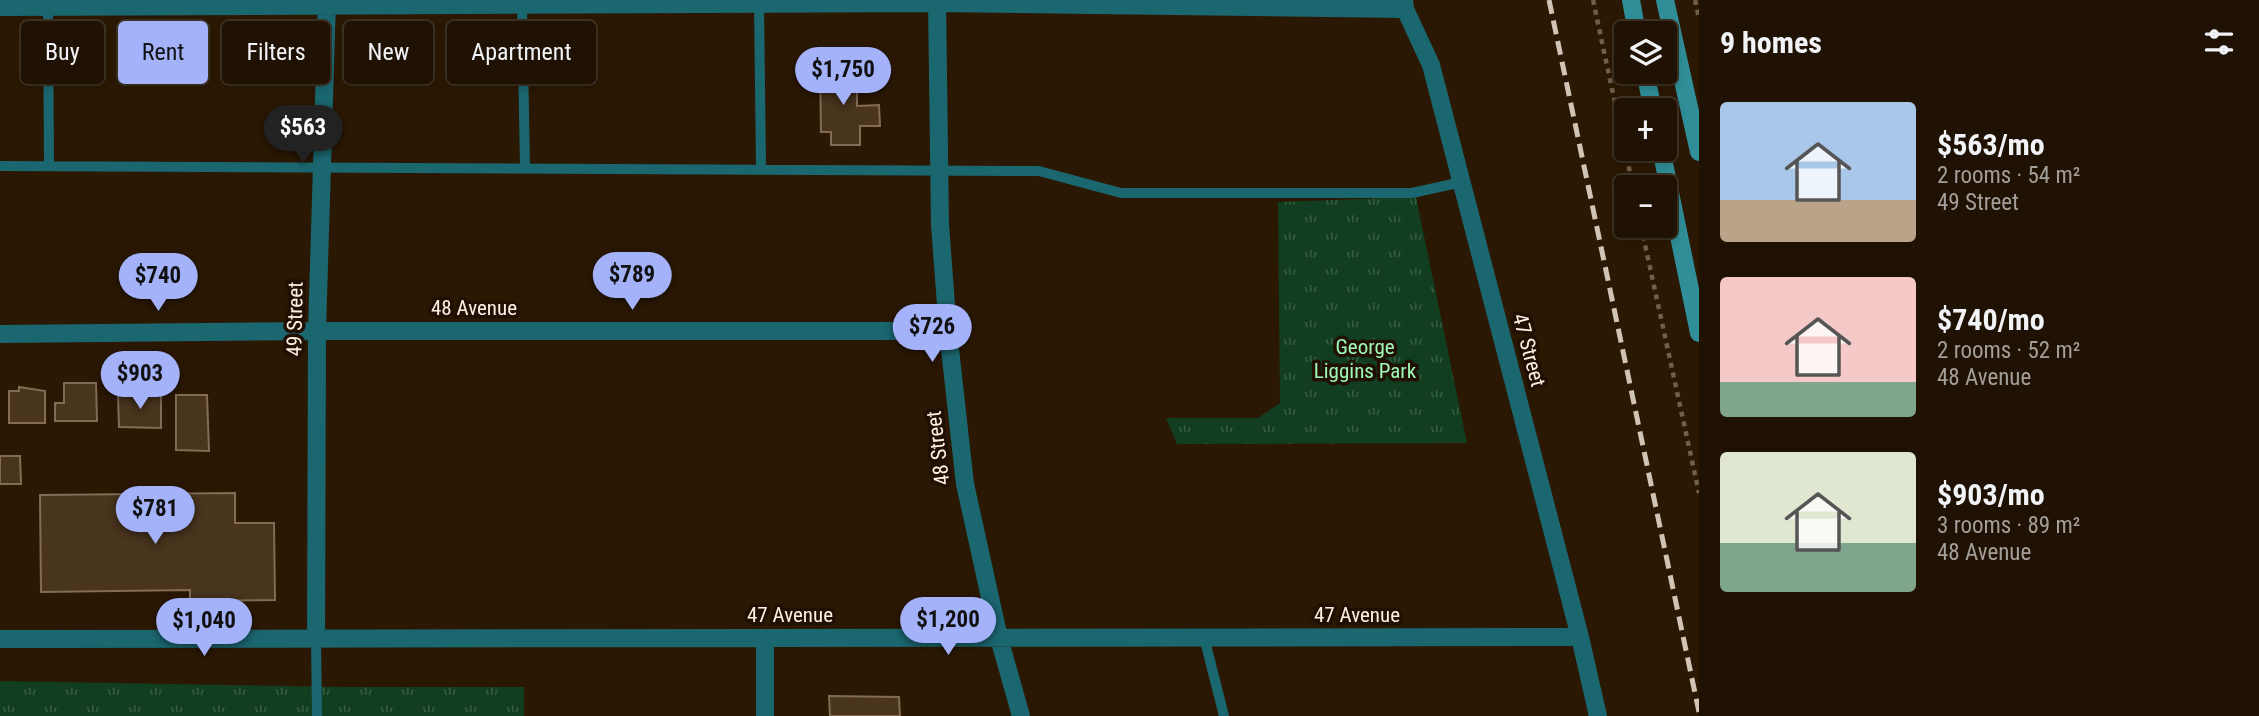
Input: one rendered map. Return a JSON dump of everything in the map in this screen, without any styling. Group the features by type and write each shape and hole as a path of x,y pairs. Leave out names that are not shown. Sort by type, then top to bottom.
{"main road":[{"path":"1630,0 1634,21"},
{"path":"1665,0 1699,152"},
{"path":"1663,161 1699,332"}],"street":[{"path":"0,7 327,2 759,4 937,1 1404,4"},
{"name":"48 Street","path":"937,1 940,225 948,331 965,484 999,638 1021,716"},
{"name":"49 Street","path":"316,638 317,331 327,2"},
{"name":"47 Street","path":"1404,4 1431,65 1598,716"},
{"name":"48 Avenue","path":"0,334 948,331"},
{"path":"765,638 765,716"},
{"name":"47 Avenue","path":"0,639 1580,638"}],"lane":[{"path":"522,4 525,169"},
{"path":"759,4 761,169"},
{"path":"48,6 49,166"},
{"path":"0,166 1039,171 1121,193 1412,193 1461,182"},
{"path":"316,638 317,716"},
{"path":"1204,638 1224,716"}],"path":[{"path":"1592,0 1630,175"},
{"path":"1695,0 1699,18"},
{"path":"1644,238 1699,494"}],"green space":[{"name":"George Liggins Park","path":"1416,197 1467,443 1177,444 1166,418 1258,418 1280,403 1278,202"},
{"path":"0,681 524,687 524,716 0,716"}],"building":[{"path":"820,64 843,64 843,74 857,74 857,106 879,105 880,126 860,126 860,145 831,145 831,132 821,132"},
{"path":"64,383 96,383 97,421 55,421 55,403 64,403"},
{"path":"19,387 45,391 45,423 9,423 9,391 19,391"},
{"path":"118,395 161,395 161,428 119,427"},
{"path":"176,395 207,395 209,451 176,450"},
{"path":"0,456 20,456 21,484 0,484"},
{"path":"235,493 235,523 274,523 275,600 190,601 190,590 41,592 40,495"},
{"path":"829,696 899,697 900,716 830,716"}],"railway":[{"path":"1549,0 1699,712"}]}
